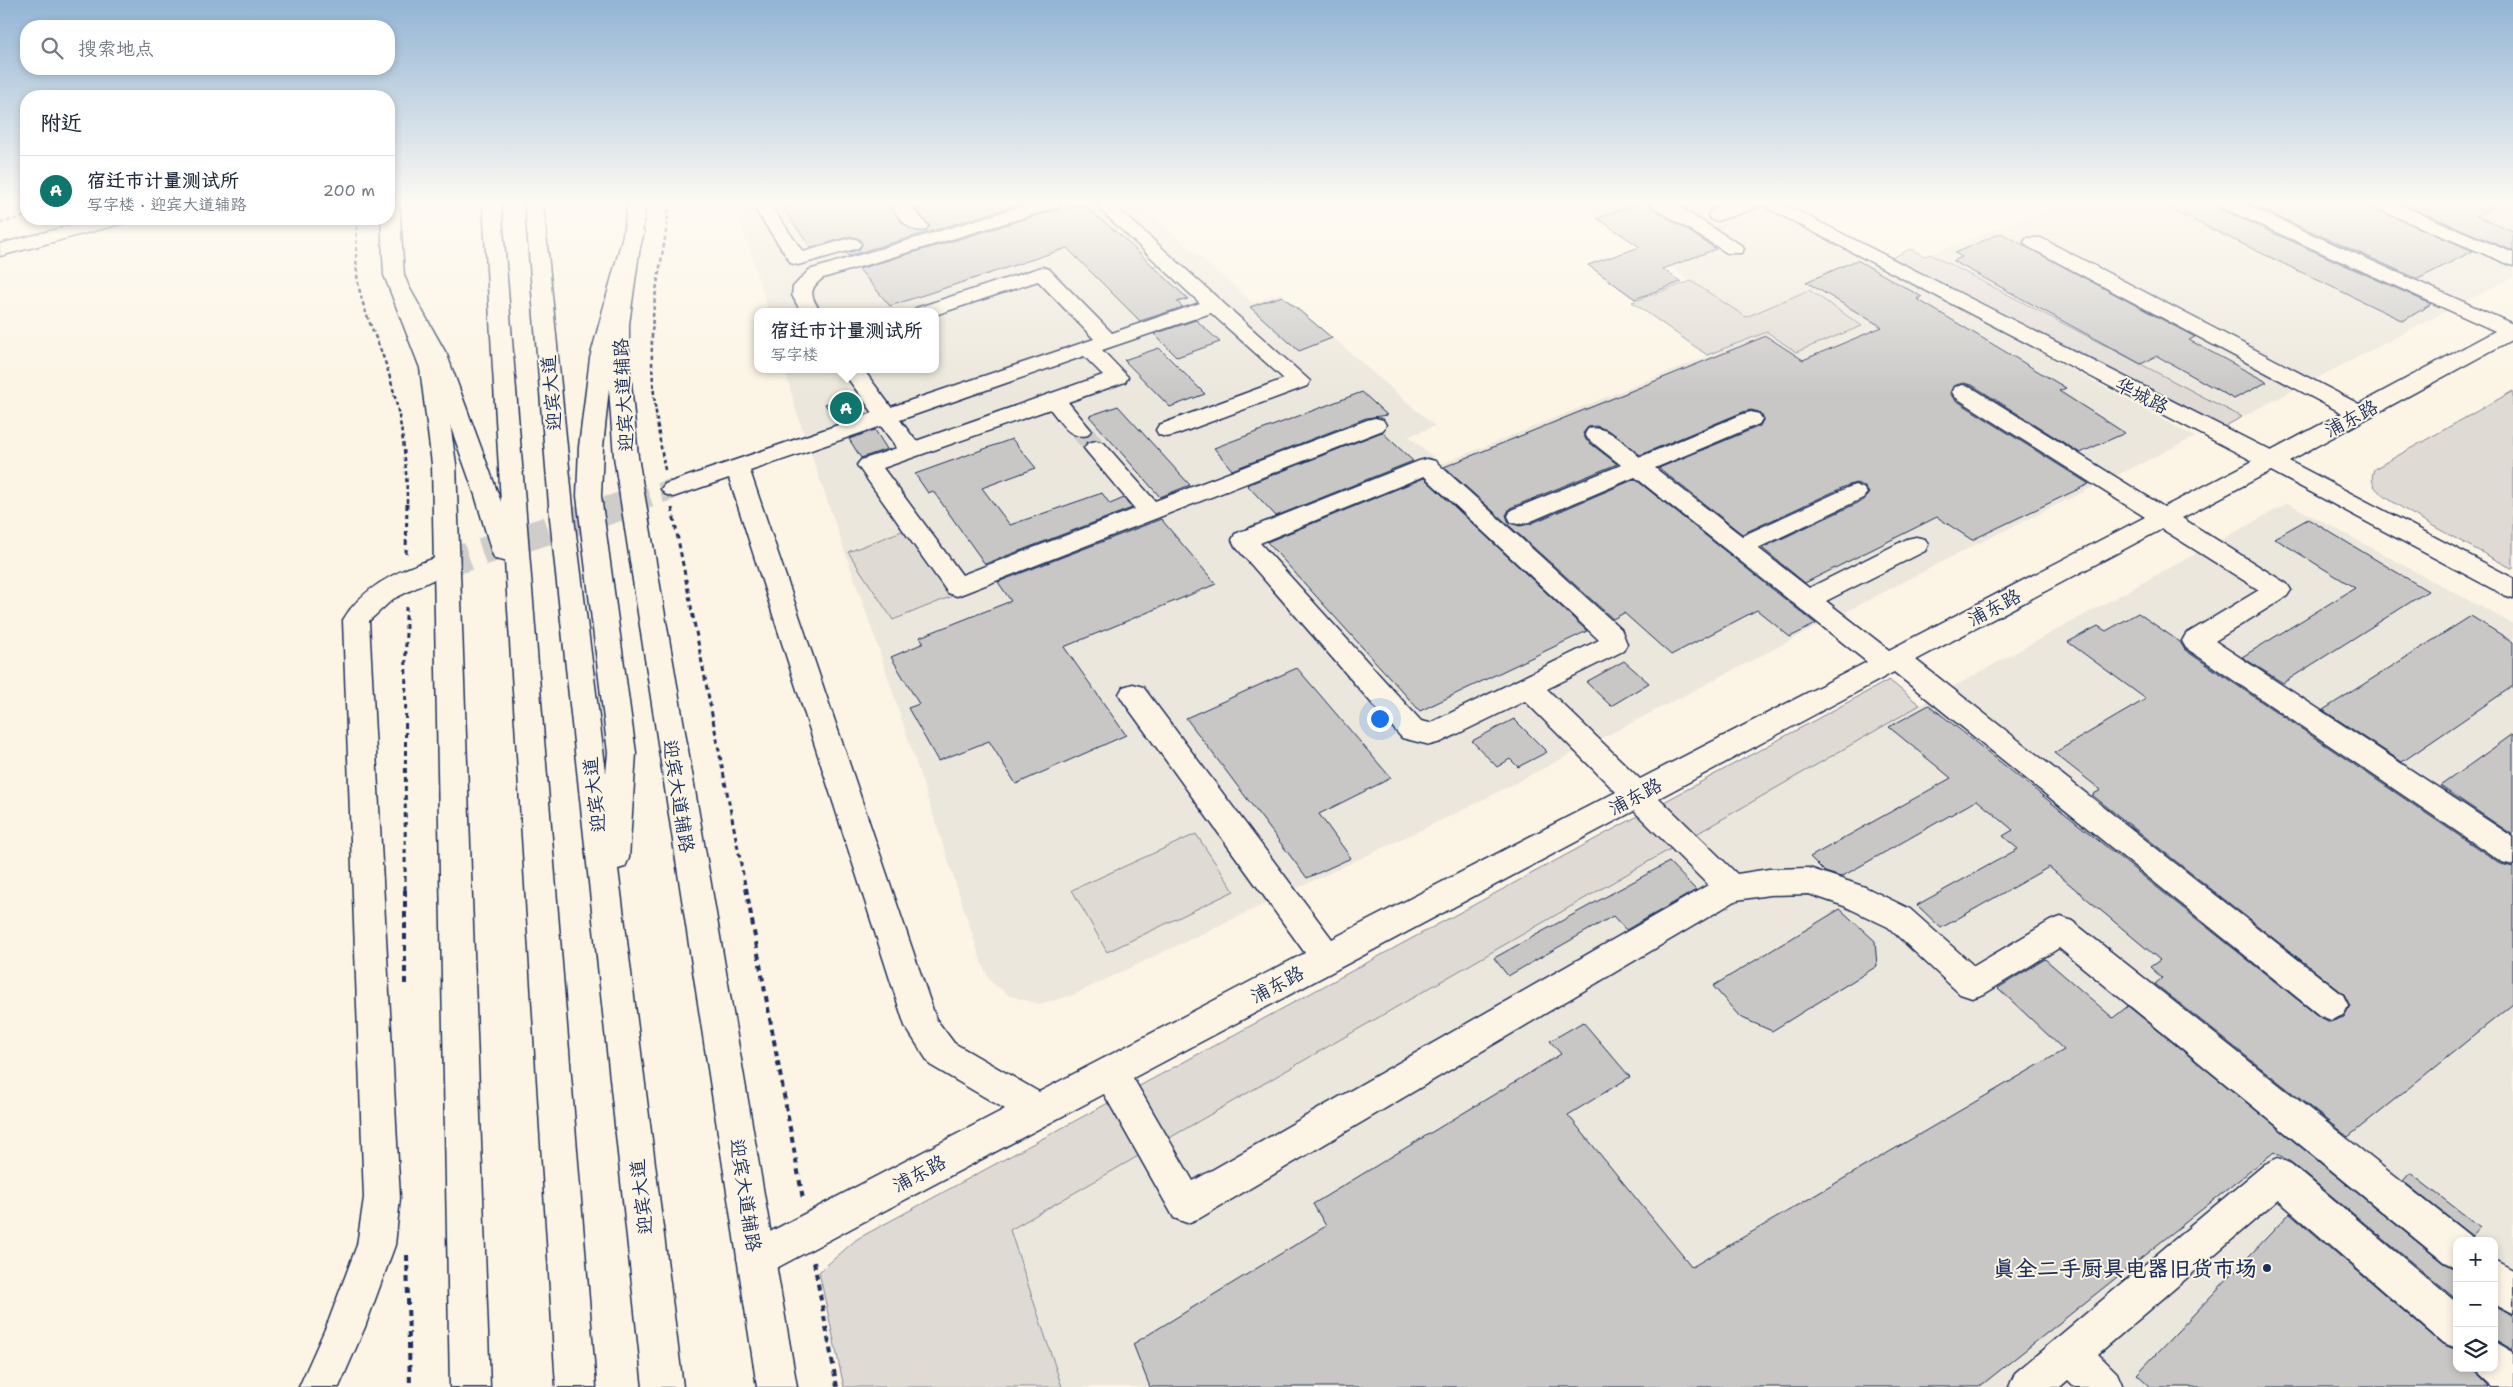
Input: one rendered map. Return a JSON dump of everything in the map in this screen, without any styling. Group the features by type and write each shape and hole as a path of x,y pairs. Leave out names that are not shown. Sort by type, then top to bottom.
{"main road":[{"path":"394,268 394,275 431,368 444,464 470,1387"},
{"path":"496,268 576,1387"},
{"name":"迎宾大道","path":"540,268 562,518 664,1387"},
{"path":"610,927 622,752 589,496 591,447 601,358 625,268"},
{"name":"迎宾大道辅路","path":"629,268 620,324 618,362 626,457 776,1387"},
{"path":"808,308 802,299 801,292 805,282 816,274 837,268"},
{"path":"1167,430 1299,381 1173,268"},
{"name":"华城路","path":"1896,268 2270,461 2513,590"},
{"path":"2083,268 2359,414"},
{"path":"2373,268 2512,331"},
{"path":"936,308 1042,274 1098,345 1117,377 869,465 957,587 1375,425"},
{"path":"398,284 436,356 456,405 487,495 520,609"},
{"path":"669,487 737,468 1214,305"},
{"name":"浦东路","path":"756,1259 2164,518 2512,331"},
{"path":"855,373 911,451"},
{"path":"1963,392 2278,590 2195,641 2513,853"},
{"path":"1054,400 1080,430"},
{"path":"1520,516 1751,419"},
{"path":"1596,434 1807,600 1891,661 2331,1005"},
{"path":"1096,448 1151,512"},
{"path":"1427,466 1612,636 1614,644 1528,687 1441,731 1430,734 1412,730 1244,540 1427,466"},
{"path":"737,468 922,1026 942,1054 1038,1110"},
{"path":"1739,547 1855,492"},
{"path":"1807,600 1916,545"},
{"path":"319,1387 346,1327 376,1245 382,1198 356,620 366,604 384,591 442,565"},
{"path":"1528,687 1731,888"},
{"path":"1133,694 1327,958"},
{"path":"1110,1072 1187,1205 1731,888 1769,882 1809,881 1854,896 1899,918 1972,984 2061,931 2453,1246"},
{"path":"2029,1387 2278,1176 2455,1327"},
{"path":"2498,1282 2513,1294"},
{"path":"2068,1353 2104,1387"},
{"path":"2498,1365 2513,1378"}],"path":[{"path":"357,268 360,292 388,370 397,403 405,460 406,560"},
{"path":"661,268 654,306 654,406 755,934 837,1387"},
{"path":"405,988 406,600"},
{"path":"407,1248 410,1387"}],"shaded area":[{"path":"755,268 1212,268 1253,303 1281,293 1435,426 1409,436 1441,464 1767,332 1797,352 1861,326 1809,290 1746,317 1671,268 1883,268 2195,437 1959,553 1467,808 1071,996 1039,1004 1010,996 990,981 982,964 876,641 796,411 786,373 939,373 939,308 768,308"},
{"path":"1907,268 1956,268 2242,417 2218,430"},
{"path":"1956,268 2513,268 2513,277 2242,417"},
{"path":"1691,281 1746,317 1809,290 1862,326 1796,352 1767,332 1707,355 1632,302"},
{"path":"2513,391 2513,569 2397,504 2375,487 2372,478 2374,469"},
{"path":"2288,503 2513,624 2513,1387 1062,1387 1010,1230 1867,734"},
{"path":"907,529 955,595 893,620 848,552"},
{"path":"1889,680 1920,705 1010,1230 1062,1387 844,1387 819,1272 857,1239"},
{"path":"1196,834 1234,891 1107,952 1072,890"}],"building":[{"path":"863,268 1007,268 890,306 859,269"},
{"path":"1087,268 1155,268 1188,299 1177,302 1183,307 1140,321"},
{"path":"1592,268 1666,268 1663,269 1681,282 1635,299"},
{"path":"1839,268 1871,268 1922,297 1917,299 2066,388 2059,391 2125,433 2080,453 1972,385 1963,383 1953,386 1950,393 1954,399 2089,484 1972,540 1937,517 1805,583 1762,548 1864,500 1869,493 1864,486 1856,483 1846,486 1742,534 1659,468 1760,426 1764,418 1759,412 1751,410 1743,412 1640,455 1610,431 1596,426 1588,427 1583,433 1586,440 1617,464 1510,508 1506,515 1509,523 1520,526 1530,524 1635,479 1816,624 1790,637 1757,610 1671,655 1624,613 1613,619 1444,467 1766,336 1803,360 1882,327 1806,282"},
{"path":"1965,268 2066,268 2195,337 2189,340 2267,382 2234,399 2157,356 2141,364"},
{"path":"2292,268 2350,268 2431,304 2403,321"},
{"path":"2393,268 2440,268 2418,279"},
{"path":"1282,296 1332,338 1299,351 1250,307"},
{"path":"1196,320 1220,342 1177,357 1154,334"},
{"path":"1159,348 1205,394 1170,407 1124,360"},
{"path":"1362,392 1387,415 1366,418 1232,470 1214,448"},
{"path":"854,395 866,413 837,423 825,404"},
{"path":"1118,406 1190,485 1160,497 1089,416"},
{"path":"875,430 887,449 861,458 849,439"},
{"path":"1382,432 1413,461 1276,516 1247,485"},
{"path":"1012,439 1036,468 982,488 1010,525 1102,493 1110,504 1124,498 1132,508 985,564 933,491 928,493 915,474"},
{"path":"1424,478 1587,631 1420,711 1267,542"},
{"path":"1161,519 1216,584 1064,647 1126,735 1016,784 989,741 938,761 908,708 919,704 891,657 924,643 920,637 1011,601 998,582"},
{"path":"2308,519 2428,591 2283,683 2242,657 2355,588 2274,538"},
{"path":"2138,613 2180,642 2185,650 2501,864 2513,867 2513,1004 2348,1137 2155,984 2162,978 2150,967 2160,960 2049,867 1941,928 1917,905 2018,849 2003,836 2013,830 1977,800 1841,877 1825,872 1810,857 1951,778 1889,727 1929,705 2318,1016 2330,1022 2344,1017 2350,1006 2344,994 2092,795 2101,790 2054,753 2146,699 2068,642 2098,626 2106,631"},
{"path":"2471,616 2513,642 2513,686 2402,762 2323,710"},
{"path":"1624,661 1649,683 1611,706 1586,682"},
{"path":"1297,668 1391,778 1319,814 1351,858 1307,878 1186,718"},
{"path":"1514,719 1547,752 1518,767 1510,759 1497,767 1472,741"},
{"path":"2513,734 2513,835 2440,786"},
{"path":"1669,862 1696,890 1626,930 1613,916 1508,976 1494,958"},
{"path":"1840,909 1875,941 1877,966 1772,1031 1740,1017 1713,986"},
{"path":"2045,959 2113,1018 2128,1006 2443,1263 2453,1268 2453,1297 2292,1163 2274,1152 1979,1387 1150,1387 1133,1344 1326,1226 1313,1204 1561,1054 1550,1041 1583,1022 1630,1077 1568,1115 1692,1267 2064,1050 1998,988"},
{"path":"2410,1173 2480,1227 2472,1236 2403,1181"},
{"path":"2290,1213 2442,1344 2453,1348 2453,1372 2477,1372 2490,1387 2151,1387 2137,1374"},
{"path":"2498,1307 2513,1315 2513,1350 2498,1341"}],"tunnel":[{"path":"1080,430 1096,448"},
{"path":"630,503 673,489"},
{"path":"442,565 634,502"}],"place":[{"name":"宿迁市计量测试所","path":"846,408"},
{"name":"真全二手厨具电器旧货市场","path":"2267,1268"}]}
